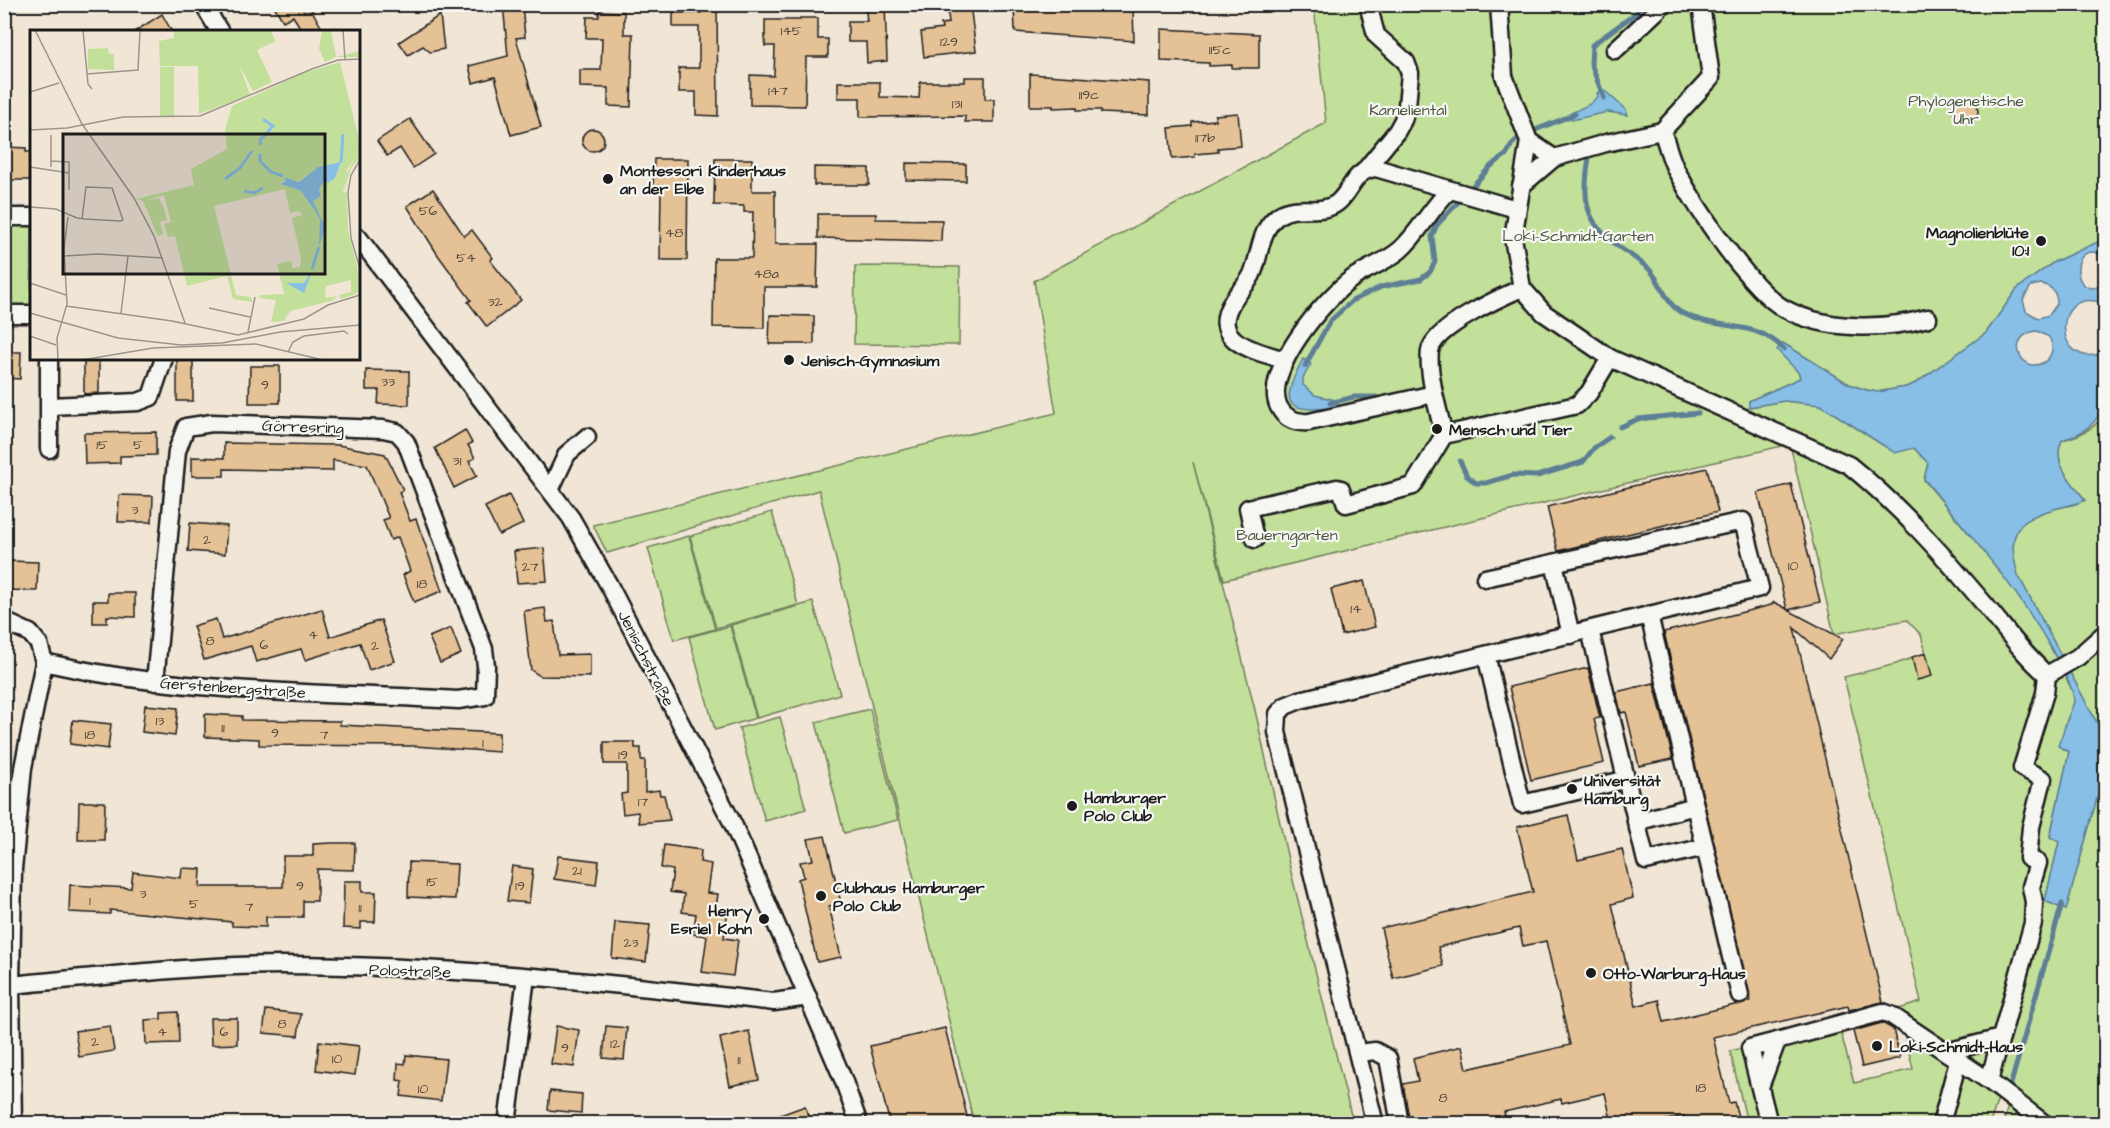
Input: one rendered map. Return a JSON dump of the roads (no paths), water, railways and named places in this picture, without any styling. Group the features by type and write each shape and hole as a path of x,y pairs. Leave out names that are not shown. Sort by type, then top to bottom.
{"street":[{"path":"203,4 219,30"},
{"path":"1285,360 1240,346 1232,339 1226,321 1228,310 1251,278 1264,232 1274,220 1293,210 1319,210 1338,202 1356,177 1382,150 1403,120 1407,106 1410,73 1406,62 1376,35 1368,4"},
{"path":"1499,4 1504,76 1529,141 1513,238 1521,288 1544,313 1610,357 1849,465 1873,484 2059,669"},
{"path":"1521,186 1554,158 1606,142 1662,131 1711,78 1701,4"},
{"path":"1615,50 1660,6"},
{"path":"1662,131 1675,167 1695,204 1754,282 1784,308 1815,322 1897,324 1928,318"},
{"path":"1529,141 1554,158"},
{"path":"1382,150 1386,169"},
{"path":"1366,169 1386,169 1451,191 1516,209"},
{"path":"1434,394 1301,422 1285,415 1276,400 1276,388 1285,360 1309,321 1351,279 1398,252 1416,233 1436,204 1451,191"},
{"path":"4,217 30,217"},
{"name":"Jenischstraße","path":"360,240 571,518 623,610 732,824 808,997 859,1124"},
{"path":"1255,539 1248,508 1337,488 1341,489 1346,504 1408,488 1416,483 1444,435 1434,394 1430,353 1435,341 1490,302 1521,288"},
{"path":"4,314 30,314"},
{"path":"1444,435 1577,405 1589,393 1610,357"},
{"path":"50,360 50,449"},
{"path":"50,406 138,402 151,397 163,360"},
{"name":"Görresring","path":"155,682 177,451 186,427 212,423 383,429 397,432 406,442 452,558 484,649 485,696"},
{"path":"550,490 567,454 587,437"},
{"path":"1375,1124 1277,732 1278,714 1285,706 1300,700 1760,588 1743,521 1485,578"},
{"path":"1554,563 1571,635"},
{"path":"1649,615 1740,995"},
{"path":"4,621 30,633 39,644 44,662 23,768 16,828 11,986 13,1124"},
{"path":"1590,630 1624,780 1646,861 1705,847"},
{"path":"1989,1081 2033,923 2034,902 2031,887 2038,863 2028,858 2031,827 2043,779 2022,768 2045,693 2059,669 2106,632"},
{"path":"1486,655 1522,804 1624,780"},
{"name":"Gerstenbergstraße","path":"44,662 117,678 155,682 458,700 485,696"},
{"path":"1636,822 1695,806"},
{"name":"Polostraße","path":"11,986 184,969 282,965 476,972 774,1002 808,997"},
{"path":"507,1124 526,977"},
{"path":"1769,1124 1750,1048 1882,1012 1891,1014 1989,1081 2045,1124"},
{"path":"1952,1057 2001,1038"},
{"path":"1760,1087 1777,1041"},
{"path":"1359,1053 1375,1051 1388,1058 1400,1124"},
{"path":"1941,1124 1952,1057"}],"water":[{"path":"1604,90 1626,110 1627,115 1608,112 1572,120 1569,114 1590,104 1598,96 1597,93"},
{"path":"2098,242 2105,242 2105,257 2093,252 2084,254 2078,270 2085,286 2093,288 2105,283 2105,304 2087,301 2074,305 2067,315 2064,328 2067,341 2075,351 2088,355 2105,352 2104,397 2097,418 2078,434 2062,440 2059,449 2064,472 2085,500 2035,515 2019,528 2013,546 2018,575 2105,738 2105,769 2066,910 2045,901 2059,842 2050,837 2069,752 2058,746 2074,702 2073,692 2043,634 2006,581 1924,479 1928,463 1914,448 1895,453 1821,405 1784,401 1749,407 1749,401 1800,378 1799,373 1777,350 1783,343 1849,384 1863,389 1877,392 1916,383 1986,333 2017,289 2054,262","holes":["2041,284 2053,291 2057,304 2049,315 2038,318 2026,311 2023,300 2031,286","2037,331 2049,337 2052,348 2046,361 2031,365 2021,356 2019,345 2024,336"]},
{"path":"1303,359 1311,364 1303,378 1303,385 1315,395 1335,400 1338,408 1308,409 1292,404 1289,398 1290,389"}],"waterway":[{"path":"1604,98 1591,64 1592,45 1639,11 1641,4"},
{"path":"1533,131 1575,114"},
{"path":"1305,366 1330,321 1352,301 1381,287 1421,279 1430,272 1435,262 1432,236 1437,225 1491,166 1507,154 1512,144 1522,135"},
{"path":"1589,158 1586,198 1592,219 1607,238 1649,269 1676,309 1708,322 1760,333 1784,349"},
{"path":"1330,403 1354,397 1376,397"},
{"path":"1620,427 1638,419 1698,413"},
{"path":"1460,461 1467,476 1476,483 1486,483 1513,475 1537,476 1583,462 1594,448 1610,437"},
{"path":"2010,1087 2062,904"}],"place":[{"name":"Montessori Kinderhaus an der Elbe","path":"608,179"},
{"name":"Magnolienblüte 10:1","path":"2041,241"},
{"name":"Jenisch-Gymnasium","path":"789,360"},
{"name":"Mensch und Tier","path":"1437,429"},
{"name":"Universität Hamburg","path":"1572,789"},
{"name":"Hamburger Polo Club","path":"1072,806"},
{"name":"Clubhaus Hamburger Polo Club","path":"821,896"},
{"name":"Henry Esriel Kohn","path":"764,919"},
{"name":"Otto-Warburg-Haus","path":"1591,973"},
{"name":"Loki-Schmidt-Haus","path":"1877,1046"}],"park label":[{"name":"Kameliental","path":"1408,109"},
{"name":"Phylogenetische Uhr","path":"1966,109"},
{"name":"Loki-Schmidt-Garten","path":"1578,235"},
{"name":"Bauerngarten","path":"1287,534"}]}
